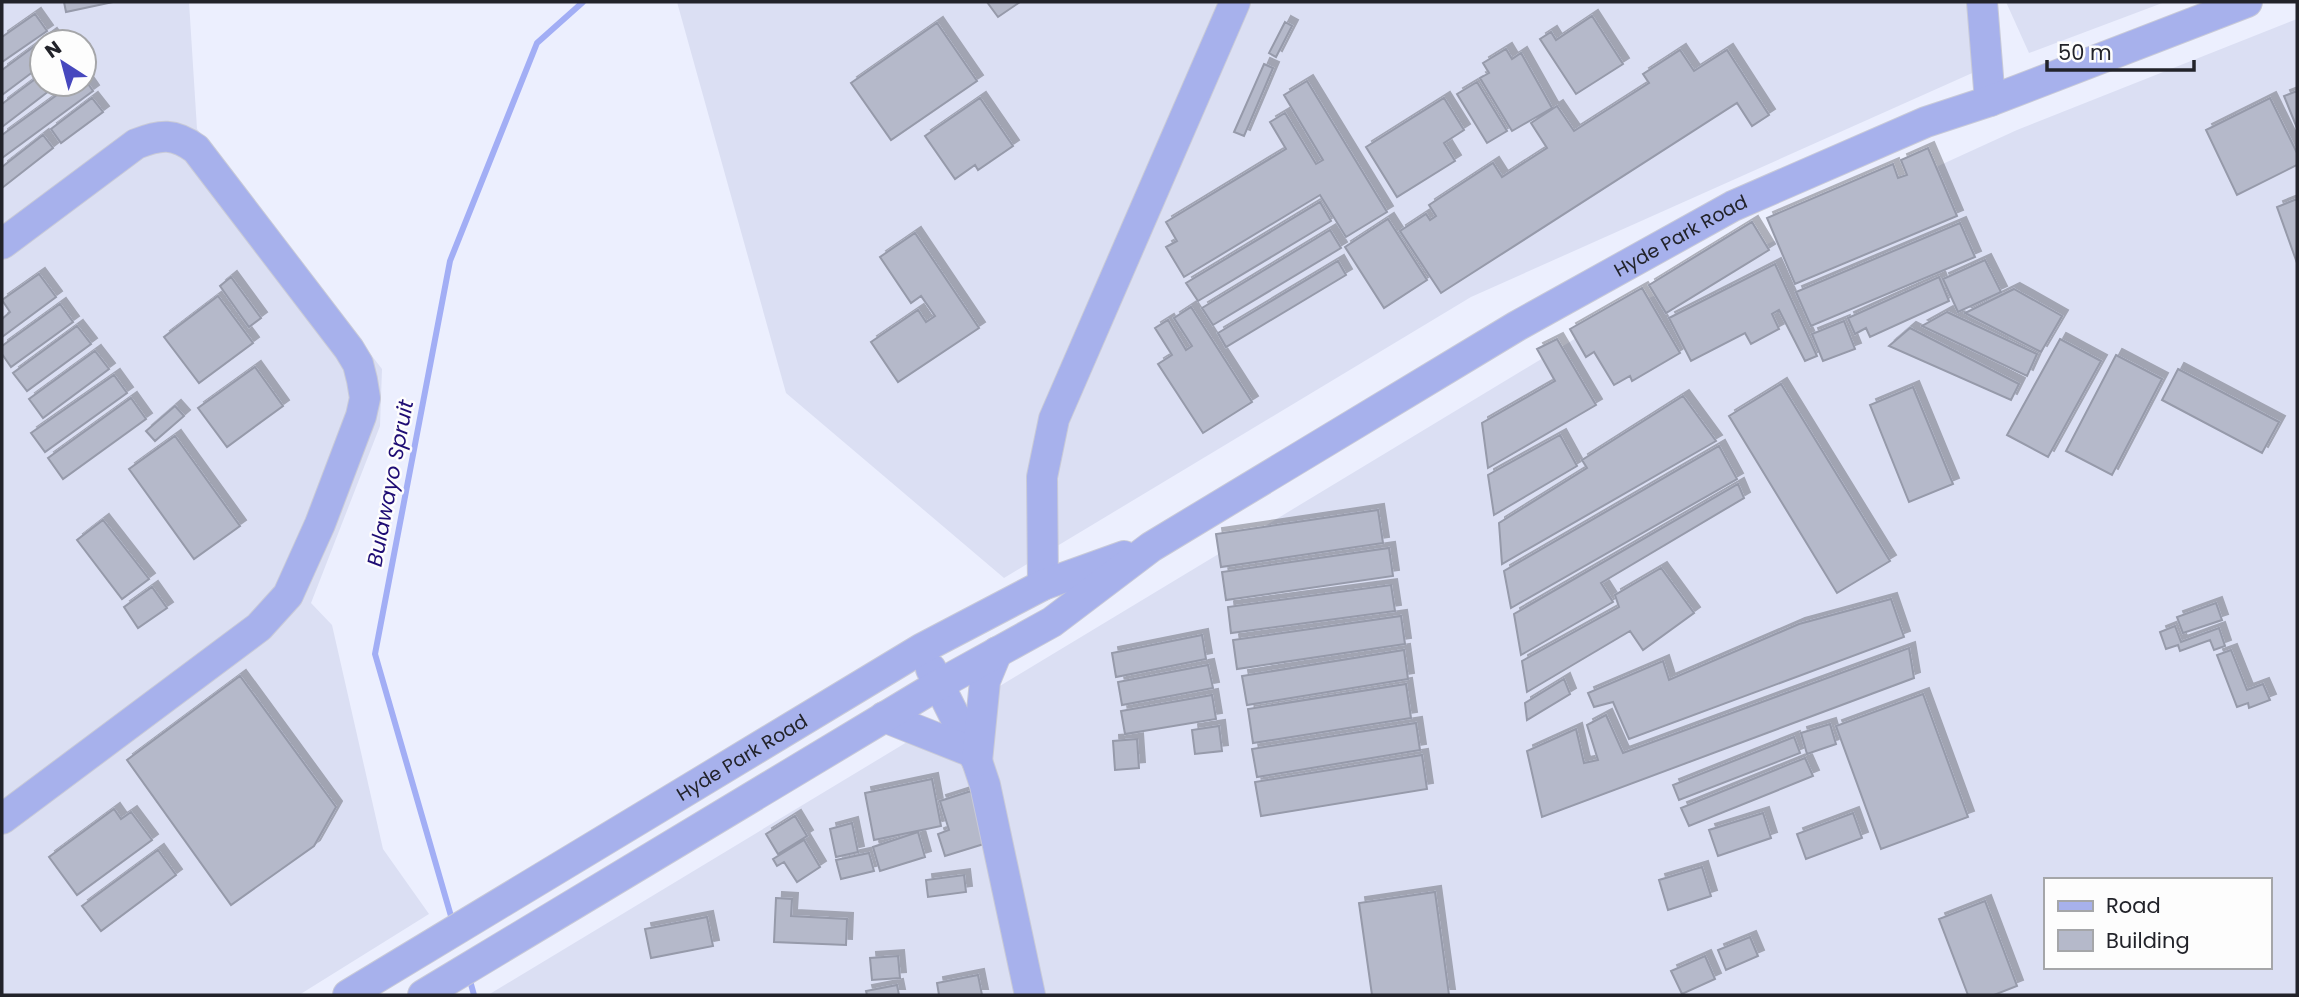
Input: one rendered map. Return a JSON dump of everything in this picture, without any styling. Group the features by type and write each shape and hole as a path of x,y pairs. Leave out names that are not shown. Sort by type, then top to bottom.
{"street":[{"path":"1043,585 1042,477 1054,419 1235,2"},
{"path":"1982,2 1990,101"},
{"name":"Hyde Park Road","path":"422,995 938,685 1052,622 1151,547 1517,326 1733,206 1926,122 1990,101 2247,2"},
{"path":"2,244 136,144 159,135 178,137 196,149 349,349 358,364 365,398 320,524 288,595 275,611 259,627 2,819"},
{"name":"Hyde Park Road","path":"348,995 921,649 1043,585 1151,547"},
{"path":"921,649 975,756 985,785 1030,995"},
{"path":"975,756 985,681 997,652"},
{"path":"884,717 975,756"},
{"path":"781,733 803,766"}],"shaded area":[{"path":"2,2 189,2 197,129 382,369 380,426 311,603 332,625 383,849 429,914 299,995 2,995"},
{"path":"677,2 1972,2 1979,70 1471,297 1004,578 786,393"},
{"path":"2006,2 2165,2 2029,53"},
{"path":"2297,19 2297,995 488,995 1621,311 2017,130"}],"building":[{"path":"64,2 113,2 66,12"},
{"path":"987,2 1020,2 998,17"},
{"path":"35,14 45,28 28,28 28,44 2,62 2,37"},
{"path":"1592,16 1623,64 1576,94 1540,39 1551,32 1556,40"},
{"path":"1285,22 1292,26 1276,57 1269,53"},
{"path":"937,23 977,81 891,140 851,83"},
{"path":"1506,49 1512,59 1521,53 1552,108 1512,131 1480,78 1489,73 1483,63"},
{"path":"1680,50 1694,71 1727,50 1769,115 1752,126 1737,103 1441,293 1400,231 1426,214 1430,220 1436,216 1429,205 1493,163 1502,177 1547,148 1531,123 1557,106 1574,131 1649,83 1643,74"},
{"path":"28,51 28,76 2,95 2,70"},
{"path":"1264,64 1273,68 1244,136 1234,132"},
{"path":"1307,81 1387,212 1346,237 1320,195 1184,277 1166,247 1177,241 1166,222 1286,149 1270,122 1285,113 1316,164 1323,160 1284,95"},
{"path":"1477,82 1507,131 1487,143 1457,94"},
{"path":"28,84 28,98 40,98 2,127 2,104"},
{"path":"2297,91 2297,128 2284,96"},
{"path":"53,98 83,98 2,158 2,135"},
{"path":"92,98 103,112 61,143 51,129"},
{"path":"980,98 1013,146 978,170 975,165 955,179 925,136"},
{"path":"1444,98 1464,130 1444,143 1455,161 1397,197 1366,147"},
{"path":"2270,98 2297,153 2297,165 2237,195 2206,130"},
{"path":"43,135 53,148 2,188 2,167"},
{"path":"1928,148 1957,216 1795,284 1767,218 1893,164 1898,178 1907,175 1901,160"},
{"path":"2297,199 2297,263 2277,207"},
{"path":"1320,202 1331,221 1198,301 1186,283"},
{"path":"1388,219 1427,280 1384,308 1345,247"},
{"path":"1752,222 1769,250 1666,313 1649,285"},
{"path":"1960,223 1975,257 1811,326 1796,292"},
{"path":"1330,230 1341,248 1213,325 1202,308"},
{"path":"915,233 979,328 898,382 871,342 918,310 926,322 935,316 921,296 911,303 880,257"},
{"path":"1985,260 2001,292 1958,312 1943,279"},
{"path":"1338,261 1346,275 1226,347 1218,333"},
{"path":"1775,264 1817,356 1805,361 1779,310 1772,314 1779,329 1751,344 1745,333 1691,361 1669,318"},
{"path":"39,274 56,297 2,337 2,319 10,312 2,300"},
{"path":"231,277 261,318 249,327 220,286"},
{"path":"1939,277 1949,301 1870,337 1866,328 1855,334 1848,318"},
{"path":"1642,288 1680,353 1632,381 1630,376 1614,385 1594,352 1586,357 1570,329"},
{"path":"2014,289 2062,316 2041,352 1965,313"},
{"path":"218,296 253,343 199,383 164,337"},
{"path":"60,304 73,322 11,367 2,354 2,346"},
{"path":"1191,307 1252,402 1203,433 1158,364 1172,355 1155,328 1168,320 1186,350 1192,346 1174,318"},
{"path":"1947,312 2037,354 2027,376 1922,326"},
{"path":"1844,321 1855,349 1823,361 1812,334"},
{"path":"77,326 91,344 27,391 13,373"},
{"path":"1910,328 2019,384 2011,400 1889,346"},
{"path":"1557,339 1596,405 1488,468 1482,423 1555,381 1537,349"},
{"path":"2060,339 2101,361 2048,457 2007,435"},
{"path":"95,351 109,369 43,418 29,399"},
{"path":"2116,355 2162,379 2112,475 2066,451"},
{"path":"255,367 283,406 227,447 198,408"},
{"path":"2178,369 2279,422 2262,453 2162,400"},
{"path":"114,375 127,393 45,452 31,433"},
{"path":"1781,384 1890,561 1837,593 1729,416"},
{"path":"1913,387 1953,484 1909,502 1870,405"},
{"path":"1683,396 1716,441 1502,564 1499,523 1587,468 1582,460"},
{"path":"131,398 146,419 63,479 48,458"},
{"path":"175,406 184,416 155,441 146,431"},
{"path":"1560,435 1577,466 1494,515 1488,475"},
{"path":"175,436 240,526 194,559 129,469"},
{"path":"1719,446 1737,479 1511,608 1504,571"},
{"path":"1738,484 1744,498 1601,583 1613,602 1521,655 1514,614"},
{"path":"1378,510 1383,543 1221,567 1216,534"},
{"path":"103,520 149,579 122,599 77,540"},
{"path":"1389,548 1393,576 1226,600 1222,572"},
{"path":"1661,568 1694,613 1643,650 1630,631 1527,692 1522,661 1619,607 1615,595"},
{"path":"1391,585 1395,611 1231,633 1228,607"},
{"path":"152,587 167,608 138,628 124,607"},
{"path":"1891,599 1904,637 1629,739 1613,702 1594,707 1588,693 1663,661 1669,680 1799,624"},
{"path":"2216,603 2222,620 2183,633 2177,617"},
{"path":"1401,616 1405,644 1237,669 1233,640"},
{"path":"2175,626 2181,642 2219,628 2225,646 2214,650 2210,640 2180,651 2178,645 2166,649 2160,632"},
{"path":"1202,635 1206,659 1116,677 1112,653"},
{"path":"1909,648 1914,678 1542,817 1527,751 1576,729 1584,763 1598,760 1587,725 1606,715 1623,753"},
{"path":"1404,650 1408,679 1247,705 1242,676"},
{"path":"2231,650 2247,690 2263,684 2270,700 2249,708 2248,703 2237,707 2217,655"},
{"path":"1208,665 1213,688 1122,705 1118,682"},
{"path":"240,676 336,807 314,846 231,905 127,760"},
{"path":"1564,679 1570,694 1527,720 1525,703"},
{"path":"1406,684 1411,718 1253,743 1248,709"},
{"path":"1923,694 1968,817 1881,849 1836,726"},
{"path":"1212,695 1216,719 1125,734 1121,711"},
{"path":"1416,723 1420,750 1257,777 1252,749"},
{"path":"1830,724 1836,744 1807,754 1801,733"},
{"path":"1219,726 1222,751 1195,754 1192,730"},
{"path":"1794,737 1800,753 1679,800 1673,785"},
{"path":"1137,739 1139,768 1115,770 1113,741"},
{"path":"1422,755 1427,789 1261,816 1255,782"},
{"path":"1805,758 1813,776 1689,826 1681,808"},
{"path":"932,779 941,826 874,840 865,793"},
{"path":"971,791 987,843 945,856 938,834 949,830 940,801"},
{"path":"114,809 121,819 131,812 152,840 77,895 49,857"},
{"path":"1763,813 1771,838 1718,856 1709,830"},
{"path":"1853,813 1862,838 1806,859 1797,834"},
{"path":"795,816 807,836 778,854 766,834"},
{"path":"852,823 858,852 836,857 830,829"},
{"path":"918,832 925,857 880,871 873,847"},
{"path":"804,840 820,867 797,882 784,862 777,866 773,859"},
{"path":"158,850 176,875 101,931 82,906"},
{"path":"869,853 874,871 841,879 836,860"},
{"path":"1702,867 1711,896 1668,910 1659,880"},
{"path":"964,875 966,892 928,897 926,880"},
{"path":"1435,892 1449,995 1372,995 1359,903"},
{"path":"776,898 792,899 791,916 847,919 846,945 774,942"},
{"path":"1985,901 2017,986 1994,995 1968,995 1939,919"},
{"path":"707,917 713,946 651,958 645,929"},
{"path":"1750,937 1758,956 1726,970 1718,950"},
{"path":"898,956 900,978 872,980 870,958"},
{"path":"1705,956 1715,979 1682,994 1671,971"},
{"path":"978,975 982,995 939,995 937,983"},
{"path":"897,985 899,995 867,995 866,991"}],"waterway":[{"name":"Bulawayo Spruit","path":"453,923 375,654 450,261 537,43 583,2"},
{"name":"Bulawayo Spruit","path":"469,977 474,995"}]}
